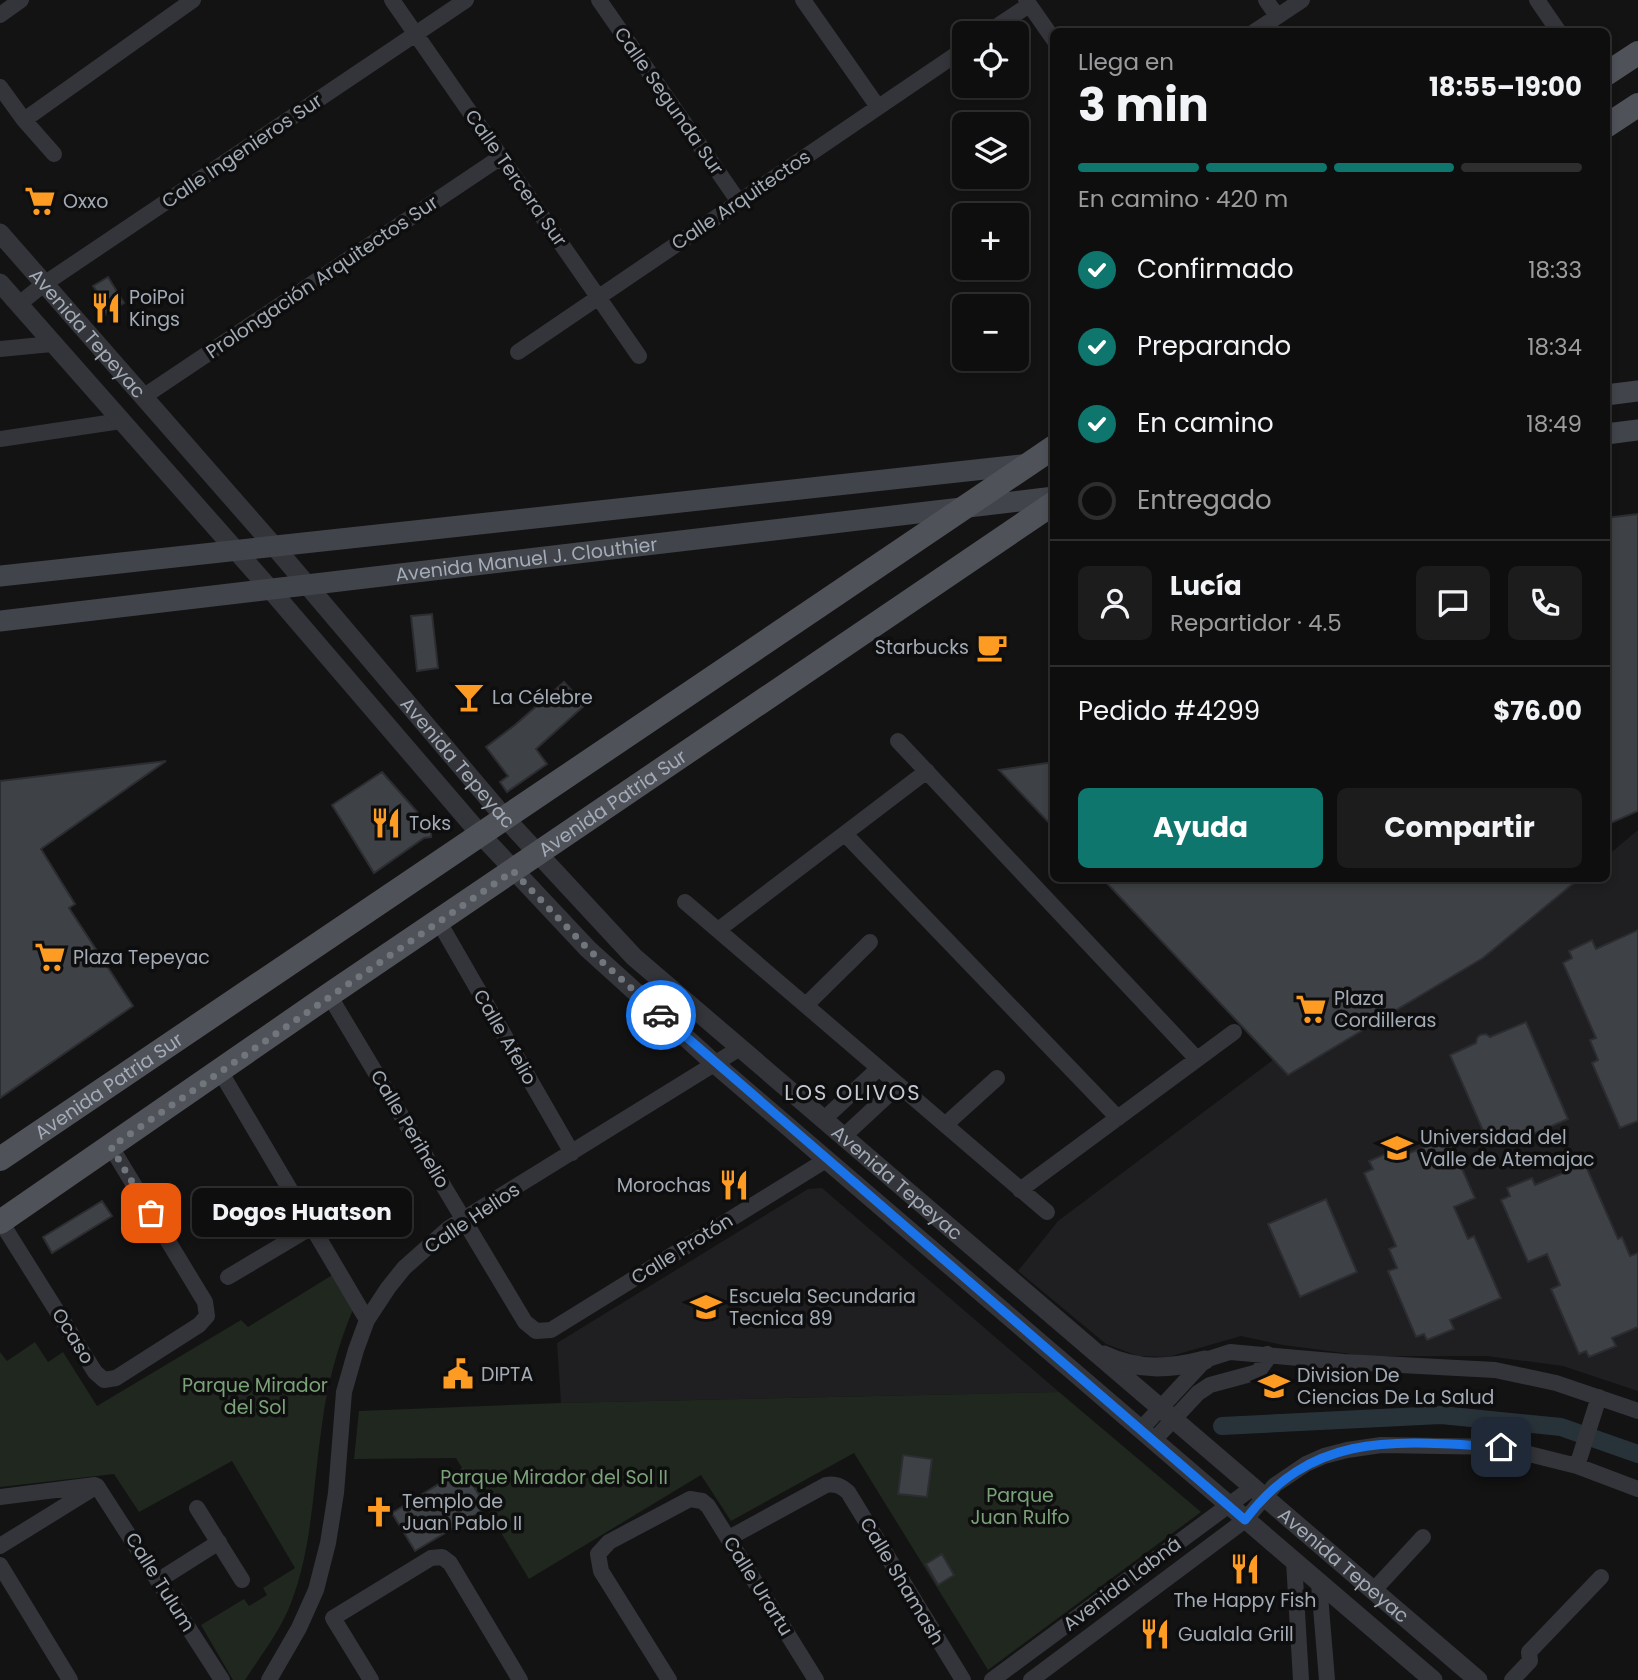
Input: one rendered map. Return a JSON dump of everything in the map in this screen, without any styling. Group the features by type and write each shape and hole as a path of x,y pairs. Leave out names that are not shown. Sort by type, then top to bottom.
{"main road":[{"path":"1610,71 1638,53"},
{"path":"1610,124 1638,105"},
{"path":"1610,394 1638,391"},
{"path":"1610,434 1638,430"},
{"name":"Avenida Patria Sur","path":"0,1159 1050,450"},
{"name":"Avenida Manuel J. Clouthier","path":"0,576 1050,462"},
{"name":"Avenida Manuel J. Clouthier","path":"0,621 1050,497"},
{"name":"Avenida Patria Sur","path":"0,1222 329,995 1050,506"}],"street":[{"path":"0,15 21,0"},
{"path":"24,120 193,0"},
{"name":"Calle Tercera Sur","path":"392,0 639,356"},
{"name":"Calle Ingenieros Sur","path":"19,304 44,284 466,0"},
{"name":"Calle Segunda Sur","path":"599,0 739,202"},
{"path":"803,0 878,107"},
{"path":"1266,0 1277,16"},
{"path":"1260,28 1302,0"},
{"path":"1537,0 1556,28"},
{"path":"1002,21 1027,2 1050,34"},
{"name":"Calle Arquitectos","path":"518,352 952,57"},
{"path":"0,88 54,154"},
{"name":"Prolongación Arquitectos Sur","path":"143,397 501,157"},
{"name":"Avenida Tepeyac","path":"0,233 274,546 537,855 635,957 1478,1680"},
{"name":"Avenida Tepeyac","path":"0,282 270,589 481,835 588,949 715,1064 1433,1680"},
{"path":"0,349 52,344"},
{"path":"0,439 121,421"},
{"path":"898,741 1197,1059"},
{"path":"718,930 927,771"},
{"path":"845,834 1118,1118"},
{"path":"685,901 1046,1212"},
{"name":"Calle Afelio","path":"439,922 572,1153"},
{"path":"806,1005 870,942"},
{"name":"Calle Perihelio","path":"329,995 525,1322 536,1331"},
{"path":"1020,1189 1234,1032"},
{"name":"Calle Helios","path":"269,1680 299,1628 316,1590 328,1543 336,1493 344,1392 356,1350 367,1320 404,1268 432,1242 465,1219 740,1048"},
{"path":"823,1120 879,1068"},
{"path":"220,1071 367,1320"},
{"path":"945,1125 997,1078"},
{"path":"843,1137 899,1086"},
{"name":"Ocaso","path":"0,1222 95,1372 104,1380 116,1378 200,1325 207,1315 205,1302 111,1147"},
{"name":"Calle Protón","path":"536,1331 551,1330 826,1160"},
{"path":"228,1277 312,1227"},
{"path":"1085,1345 1119,1362 1136,1366 1180,1366 1230,1352 1343,1362 1495,1370 1556,1383 1597,1405 1638,1412"},
{"path":"1153,1440 1198,1392 1210,1385 1258,1372 1266,1361 1267,1354"},
{"path":"1172,1419 1205,1360"},
{"path":"1577,1466 1597,1405"},
{"path":"1257,1492 1324,1456 1381,1444 1501,1447 1577,1466 1638,1489"},
{"path":"0,1497 90,1484 97,1486"},
{"name":"Calle Shamash","path":"729,1538 826,1485 838,1485 848,1492 962,1680"},
{"path":"0,1546 97,1486"},
{"name":"Calle Tulum","path":"97,1486 222,1680"},
{"name":"Avenida Labná","path":"992,1680 1229,1504 1257,1492"},
{"name":"Avenida Labná","path":"1031,1680 1245,1520 1257,1492"},
{"name":"Calle Urartu","path":"669,1680 601,1571 598,1554 603,1546 620,1536 684,1501 695,1499 708,1506 816,1680"},
{"path":"197,1508 242,1580"},
{"path":"1373,1591 1423,1537"},
{"path":"159,1580 219,1542"},
{"path":"333,1618 431,1558 442,1557 450,1563 520,1680"},
{"path":"1294,1561 1301,1680"},
{"path":"0,1565 70,1680"},
{"path":"1513,1680 1531,1661 1529,1652 1601,1577"},
{"path":"1319,1583 1327,1680"},
{"path":"308,1608 333,1618 371,1680"}],"shaded area":[{"name":"Universidad del Valle de Atemajac","path":"1638,830 1638,1391 1563,1366 1487,1356 1366,1356 1283,1345 1241,1336 1168,1357 1138,1356 1106,1344 1018,1271 1058,1221 1273,1060 1288,1075 1483,958 1576,882 1610,882 1610,853"},
{"path":"822,1188 1059,1392 561,1403 557,1343 808,1189"}],"green space":[{"name":"Parque Mirador del Sol","path":"334,1274 354,1307 338,1350 327,1395 304,1559 291,1603 276,1633 245,1680 233,1680 201,1625 244,1599 249,1606 267,1595 263,1588 295,1568 232,1461 139,1512 114,1474 0,1487 0,1352 7,1361 35,1342 48,1362 63,1352 97,1406 241,1320 248,1327"},
{"path":"1059,1392 1201,1512 988,1670 854,1453 731,1521 701,1475 529,1579 456,1458 354,1459 359,1411 561,1403"}],"building":[{"path":"108,277 124,303 105,315 94,296 98,293 93,286"},
{"path":"1638,514 1638,811 1610,823 1610,518"},
{"path":"432,614 438,668 417,671 411,616"},
{"path":"564,682 585,705 536,749 547,764 507,792 500,782 508,776 486,747"},
{"name":"Plaza Tepeyac","path":"166,761 41,849 75,904 69,908 133,1006 0,1098 0,781"},
{"path":"1050,763 1050,824 999,770"},
{"name":"Toks","path":"382,772 426,822 432,824 431,837 424,838 374,873 332,805"},
{"name":"Plaza Cordilleras","path":"1106,882 1575,882 1483,958 1288,1075"},
{"path":"1638,930 1638,1121 1620,1128 1592,1063 1598,1060 1590,1040 1596,1038 1563,963 1572,958 1569,951 1592,940 1596,949"},
{"path":"1526,1022 1568,1119 1510,1144 1505,1132 1493,1137 1490,1130 1484,1133 1450,1055 1476,1043 1480,1035 1486,1034 1490,1037"},
{"path":"1448,1137 1475,1198 1454,1207 1468,1239 1474,1236 1501,1298 1450,1320 1454,1329 1427,1340 1424,1334 1416,1337 1388,1271 1397,1268 1389,1249 1396,1246 1364,1173 1373,1169 1369,1161 1392,1151 1395,1159"},
{"path":"1585,1164 1618,1239 1622,1237 1630,1256 1638,1253 1638,1327 1612,1338 1616,1346 1589,1357 1586,1351 1579,1354 1551,1289 1560,1285 1547,1254 1528,1262 1501,1200 1510,1196 1507,1188 1532,1178 1535,1185"},
{"path":"1326,1199 1357,1272 1300,1297 1268,1224"},
{"path":"102,1201 112,1216 52,1253 43,1237"},
{"path":"903,1455 932,1459 927,1497 898,1494"},
{"path":"463,1469 487,1508 415,1551 392,1513"},
{"path":"942,1554 954,1575 938,1585 926,1564"}],"waterway":[{"path":"1222,1426 1441,1415 1561,1427 1638,1454"}],"way so far":[{"path":"151,1213 111,1147 513,871 588,949 661,1015"}],"place":[{"name":"Oxxo","path":"40,201"},
{"name":"PoiPoi Kings","path":"106,308"},
{"name":"Starbucks","path":"992,647"},
{"name":"La Célebre","path":"469,697"},
{"name":"Toks","path":"386,823"},
{"name":"Plaza Tepeyac","path":"50,957"},
{"name":"Plaza Cordilleras","path":"1311,1009"},
{"name":"Universidad del Valle de Atemajac","path":"1397,1148"},
{"name":"Morochas","path":"734,1185"},
{"name":"Dogos Huatson","path":"151,1213"},
{"name":"Escuela Secundaria Tecnica 89","path":"706,1307"},
{"name":"DIPTA","path":"458,1374"},
{"name":"Division De Ciencias De La Salud","path":"1274,1386"},
{"name":"Templo de Juan Pablo II","path":"379,1512"},
{"name":"The Happy Fish","path":"1245,1569"},
{"name":"Gualala Grill","path":"1155,1634"}],"district":[{"name":"LOS OLIVOS","path":"853,1092"}],"route":[{"path":"661,1015 1245,1520 1275,1485 1324,1456 1381,1444 1501,1447"}],"park label":[{"name":"Parque Mirador del Sol II","path":"554,1477"},
{"name":"Parque Juan Rulfo","path":"1020,1506"}]}
